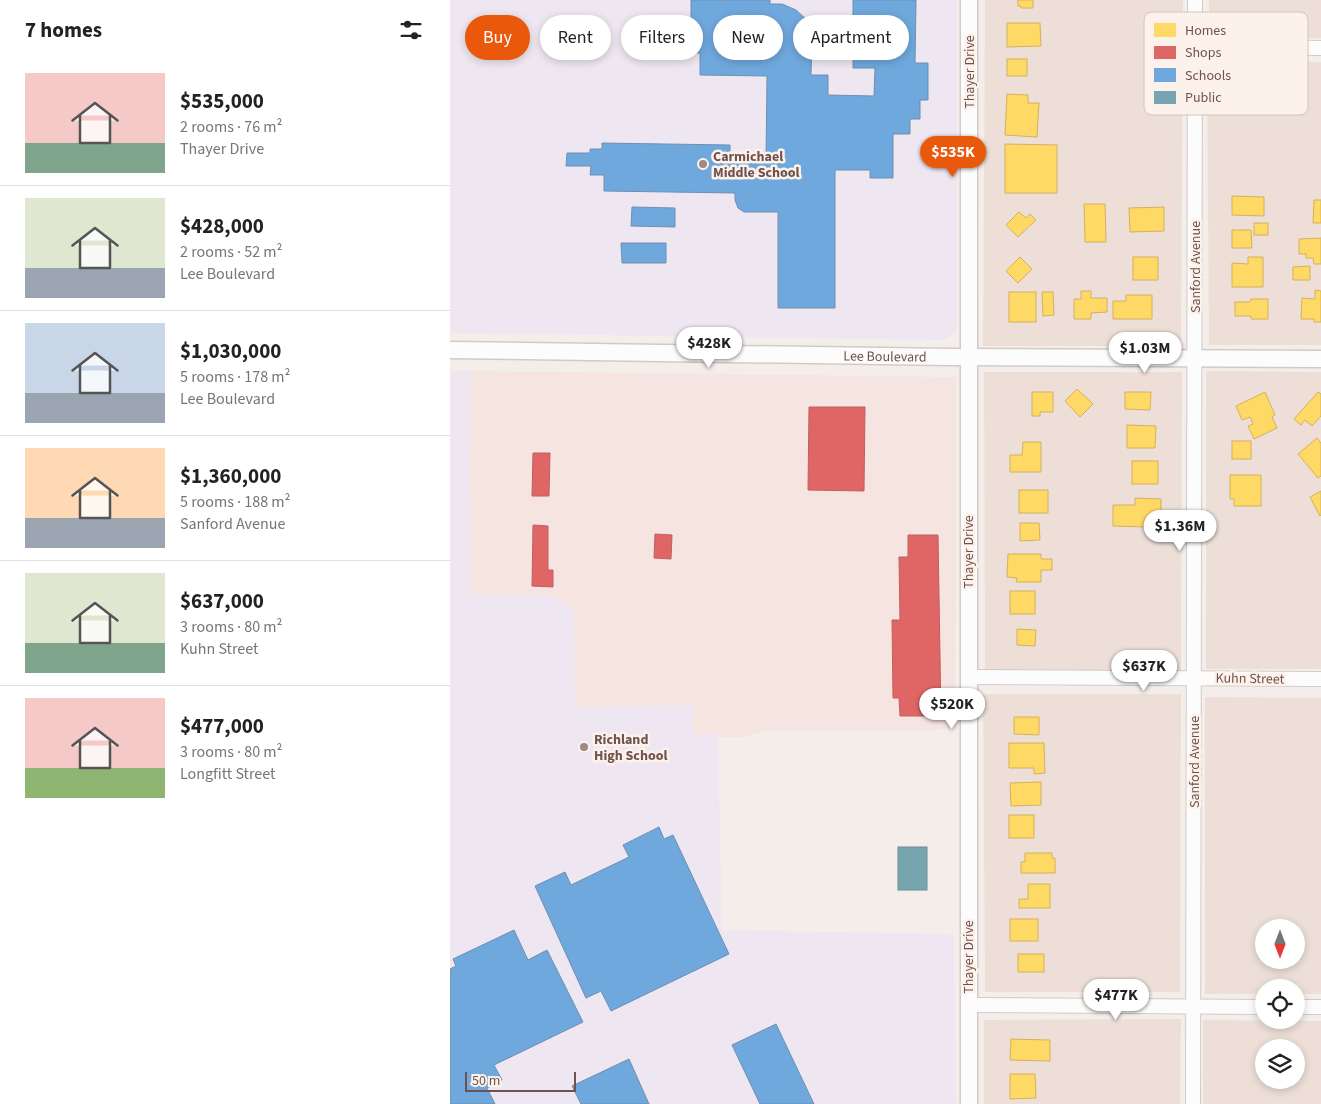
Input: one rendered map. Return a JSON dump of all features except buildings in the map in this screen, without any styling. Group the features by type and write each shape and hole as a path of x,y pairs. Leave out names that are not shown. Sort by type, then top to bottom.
{"street":[{"name":"Thayer Drive","path":"969,0 969,1104"},
{"path":"1308,48 1321,48"},
{"name":"Sanford Avenue","path":"1193,1104 1195,115"},
{"name":"Lee Boulevard","path":"450,350 968,357 1321,359"},
{"name":"Kuhn Street","path":"968,677 1321,680"},
{"path":"968,1005 1255,1007"},
{"path":"1305,1007 1321,1007"}],"shaded area":[{"name":"Carmichael Middle School","path":"450,0 957,0 957,328 952,336 943,340 450,333"},
{"path":"985,0 1183,0 1183,12 1144,12 1144,115 1182,115 1181,346 983,346"},
{"path":"1209,0 1321,0 1321,38 1308,38 1308,12 1209,12"},
{"path":"1308,62 1321,62 1321,345 1209,345 1207,115 1308,115"},
{"name":"Richland High School","path":"450,371 471,371 471,595 551,595 574,611 575,707 693,705 693,734 718,734 722,930 954,934 956,1104 450,1104"},
{"path":"471,371 956,377 955,727 939,730 767,730 744,737 718,737 717,734 693,734 693,705 575,707 574,611 551,595 471,595"},
{"path":"1206,371 1321,372 1321,669 1206,669"},
{"path":"984,372 1182,372 1181,670 985,670"},
{"path":"983,694 1181,694 1180,992 985,992"},
{"path":"1205,697 1321,698 1321,994 1305,994 1305,979 1255,979 1255,994 1205,994"},
{"path":"1181,1019 1180,1104 984,1104 984,1020"},
{"path":"1203,1020 1255,1020 1255,1029 1305,1029 1305,1021 1321,1021 1321,1104 1203,1104"}],"place":[{"name":"Carmichael Middle School","path":"703,164"},
{"name":"Richland High School","path":"584,747"}]}
